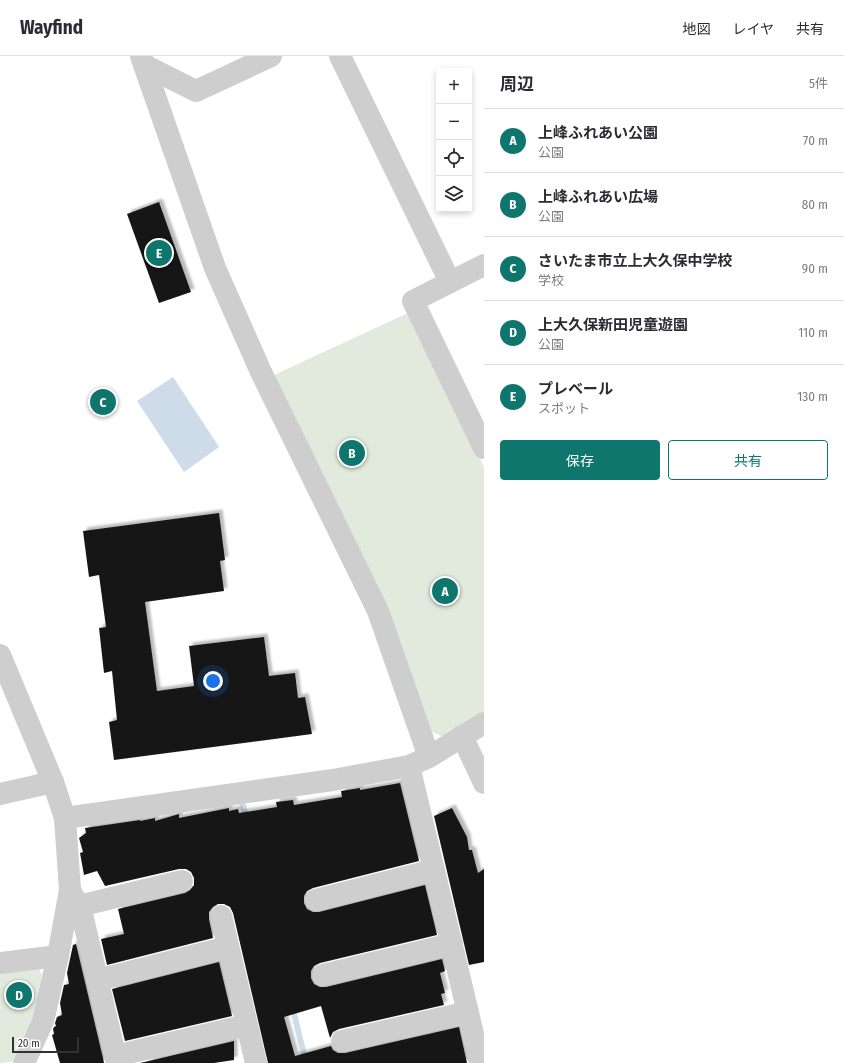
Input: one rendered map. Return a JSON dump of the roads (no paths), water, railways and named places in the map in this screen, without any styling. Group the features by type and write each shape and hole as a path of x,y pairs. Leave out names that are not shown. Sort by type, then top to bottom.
{"street":[{"path":"143,60 196,91 271,56"},
{"path":"340,56 450,282"},
{"path":"143,60 215,268 261,372 378,611 429,757"},
{"path":"484,265 413,301 484,448"},
{"path":"0,655 53,782 65,818 75,898 81,910 116,1060 247,1025"},
{"path":"65,818 333,780 409,766 429,757 484,723"},
{"path":"462,736 484,783"},
{"path":"409,766 480,1063"},
{"path":"0,794 53,782"},
{"path":"316,900 434,870"},
{"path":"75,898 182,881"},
{"path":"24,1063 43,1020 58,956 75,898"},
{"path":"221,916 256,1063"},
{"path":"322,974 452,944"},
{"path":"98,980 228,947"},
{"path":"0,963 58,956"},
{"path":"342,1041 468,1012"}],"water":[{"path":"173,377 219,447 184,472 137,401"},
{"path":"240,804 246,804 309,1063 303,1063"}],"place":[{"name":"プレベール","path":"159,253"},
{"name":"さいたま市立上大久保中学校","path":"103,402"},
{"name":"上峰ふれあい広場","path":"352,453"},
{"name":"上峰ふれあい公園","path":"445,591"},
{"name":"上大久保新田児童遊園","path":"19,995"}]}
